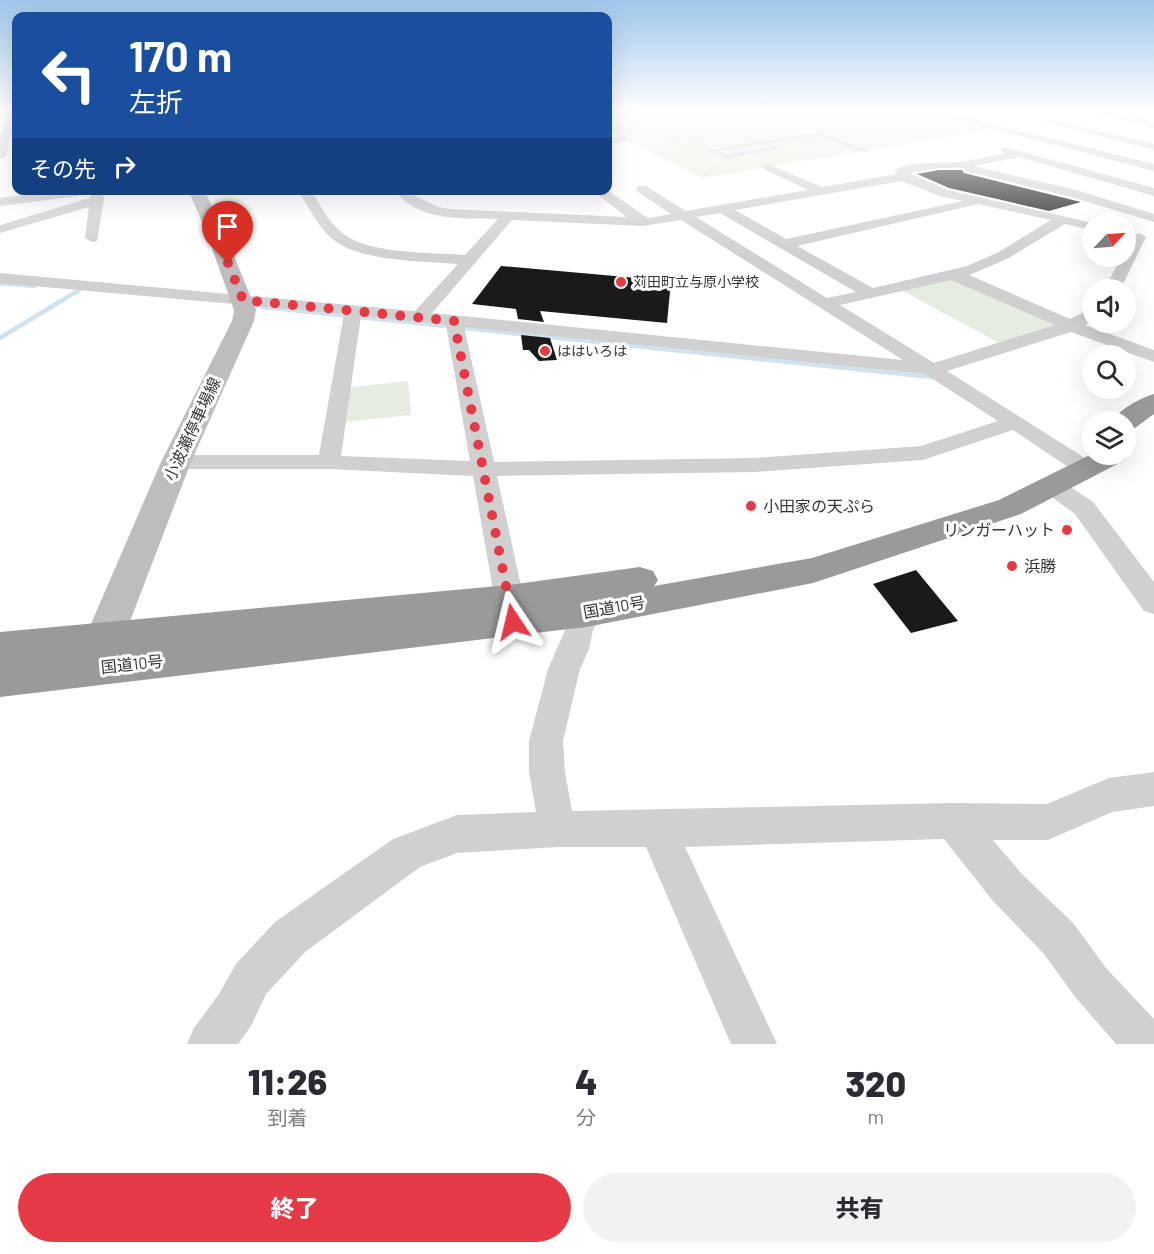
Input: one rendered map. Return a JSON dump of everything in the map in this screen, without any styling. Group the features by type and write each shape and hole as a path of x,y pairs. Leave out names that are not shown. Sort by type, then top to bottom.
{"highway":[{"path":"1136,414 1154,402"},
{"path":"1136,441 1154,429"},
{"name":"国道10号","path":"98,653 511,611 813,570 1010,507 1082,464"},
{"path":"0,648 98,653"},
{"path":"0,680 98,653"}],"main road":[{"path":"198,195 243,300"},
{"name":"小波瀬停車場線","path":"98,653 176,462 243,321 245,310 243,300"}],"street":[{"path":"956,166 995,159"},
{"path":"1037,159 1154,192"},
{"path":"1118,159 1154,168"},
{"path":"1082,224 985,200 945,193 905,176 901,171 939,165 956,166 1072,193 1154,218"},
{"path":"768,167 821,191"},
{"path":"405,195 413,203 428,210 643,222 724,210 905,176"},
{"path":"642,189 824,304 933,369 1014,423 1082,462"},
{"path":"0,202 84,195"},
{"path":"0,229 42,216 94,195"},
{"path":"92,238 96,195"},
{"path":"308,195 338,237 350,244 375,251 470,260"},
{"path":"605,195 643,222"},
{"path":"785,244 985,200"},
{"path":"724,210 870,293"},
{"path":"0,215 42,216"},
{"path":"419,317 508,216"},
{"path":"824,304 954,275 1002,256 1063,219"},
{"path":"1117,279 1139,235"},
{"path":"954,275 1071,326 1154,356"},
{"path":"0,278 353,310 933,369 1071,326 1082,319"},
{"path":"329,462 353,310"},
{"path":"454,321 485,469 511,611"},
{"path":"176,462 329,462 485,469 754,465 923,453 1014,423"},
{"path":"1084,465 1084,508 1154,603"},
{"path":"557,829 547,772 546,741 564,669 574,649 578,630 597,599"},
{"path":"210,1044 235,1010 251,979 290,937 407,853 457,834 557,829 657,829 953,821 1048,822 1109,795 1154,789"},
{"path":"953,821 1007,887 1059,939 1091,983 1146,1044"},
{"path":"657,829 754,1044"}],"path":[{"path":"703,178 719,161"}],"shaded area":[{"path":"664,159 817,159 703,178"},
{"path":"954,275 1071,326 1005,346 897,288"},
{"path":"408,381 411,415 344,422 345,388"}],"building":[{"path":"939,170 962,170 964,173 1081,202 1049,211 949,188 917,174"},
{"path":"501,266 671,281 667,323 540,311 544,322 518,319 516,309 472,304"},
{"path":"521,335 550,338 557,360 539,361 529,350 523,350"},
{"path":"916,570 958,621 911,633 873,584"}],"waterway":[{"path":"0,283 34,286"},
{"path":"0,338 79,290"},
{"path":"263,307 932,377"}],"place":[{"name":"苅田町立与原小学校","path":"621,282"},
{"name":"ははいろは","path":"545,351"},
{"name":"小田家の天ぷら","path":"751,506"},
{"name":"リンガーハット","path":"1067,530"},
{"name":"浜勝","path":"1012,566"}],"route":[{"path":"228,263 243,300 454,321 485,469 513,622"}]}
